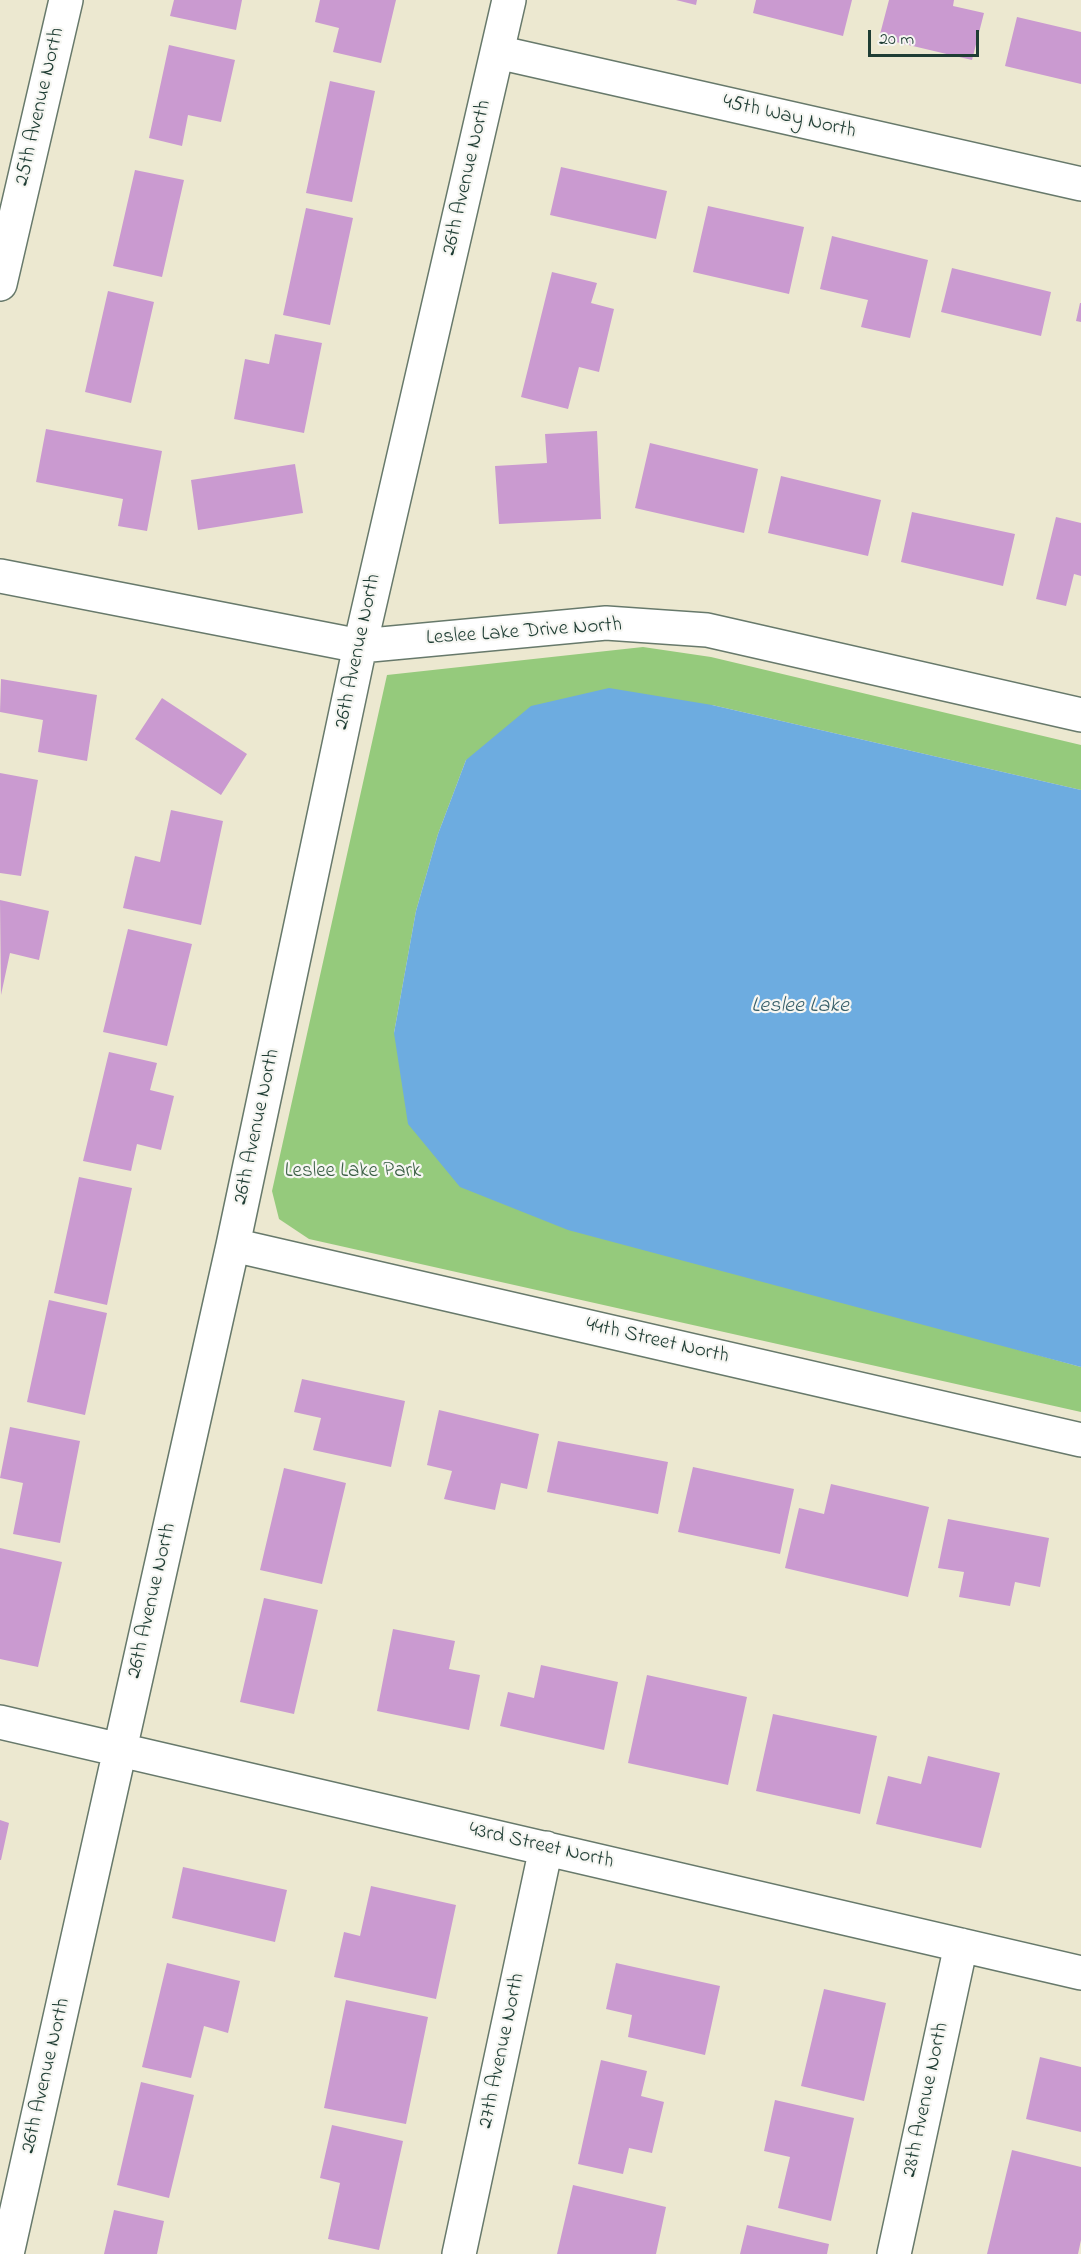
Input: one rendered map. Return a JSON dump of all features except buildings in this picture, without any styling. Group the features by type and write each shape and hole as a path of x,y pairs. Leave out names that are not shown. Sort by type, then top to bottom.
{"street":[{"name":"25th Avenue North","path":"0,284 66,0"},
{"name":"26th Avenue North","path":"7,2254 233,1245 360,646 508,0"},
{"name":"45th Way North","path":"497,52 1081,184"},
{"name":"Leslee Lake Drive North","path":"0,576 360,646 606,623 707,630 1081,715"},
{"name":"44th Street North","path":"233,1245 1081,1440"},
{"name":"43rd Street North","path":"0,1722 1081,1973"},
{"name":"27th Avenue North","path":"459,2254 546,1848"},
{"name":"28th Avenue North","path":"894,2254 961,1945"}],"green space":[{"name":"Leslee Lake Park","path":"643,647 711,657 1081,745 1081,790 712,705 466,760 438,834 416,911 394,1033 933,1326 1081,1367 1081,1412 309,1239 279,1219 272,1191 387,675"}],"water":[{"name":"Leslee Lake","path":"609,688 712,705 1081,790 1081,1367 568,1230 460,1187 408,1124 394,1033 416,911 438,834 466,760 531,706"}]}
